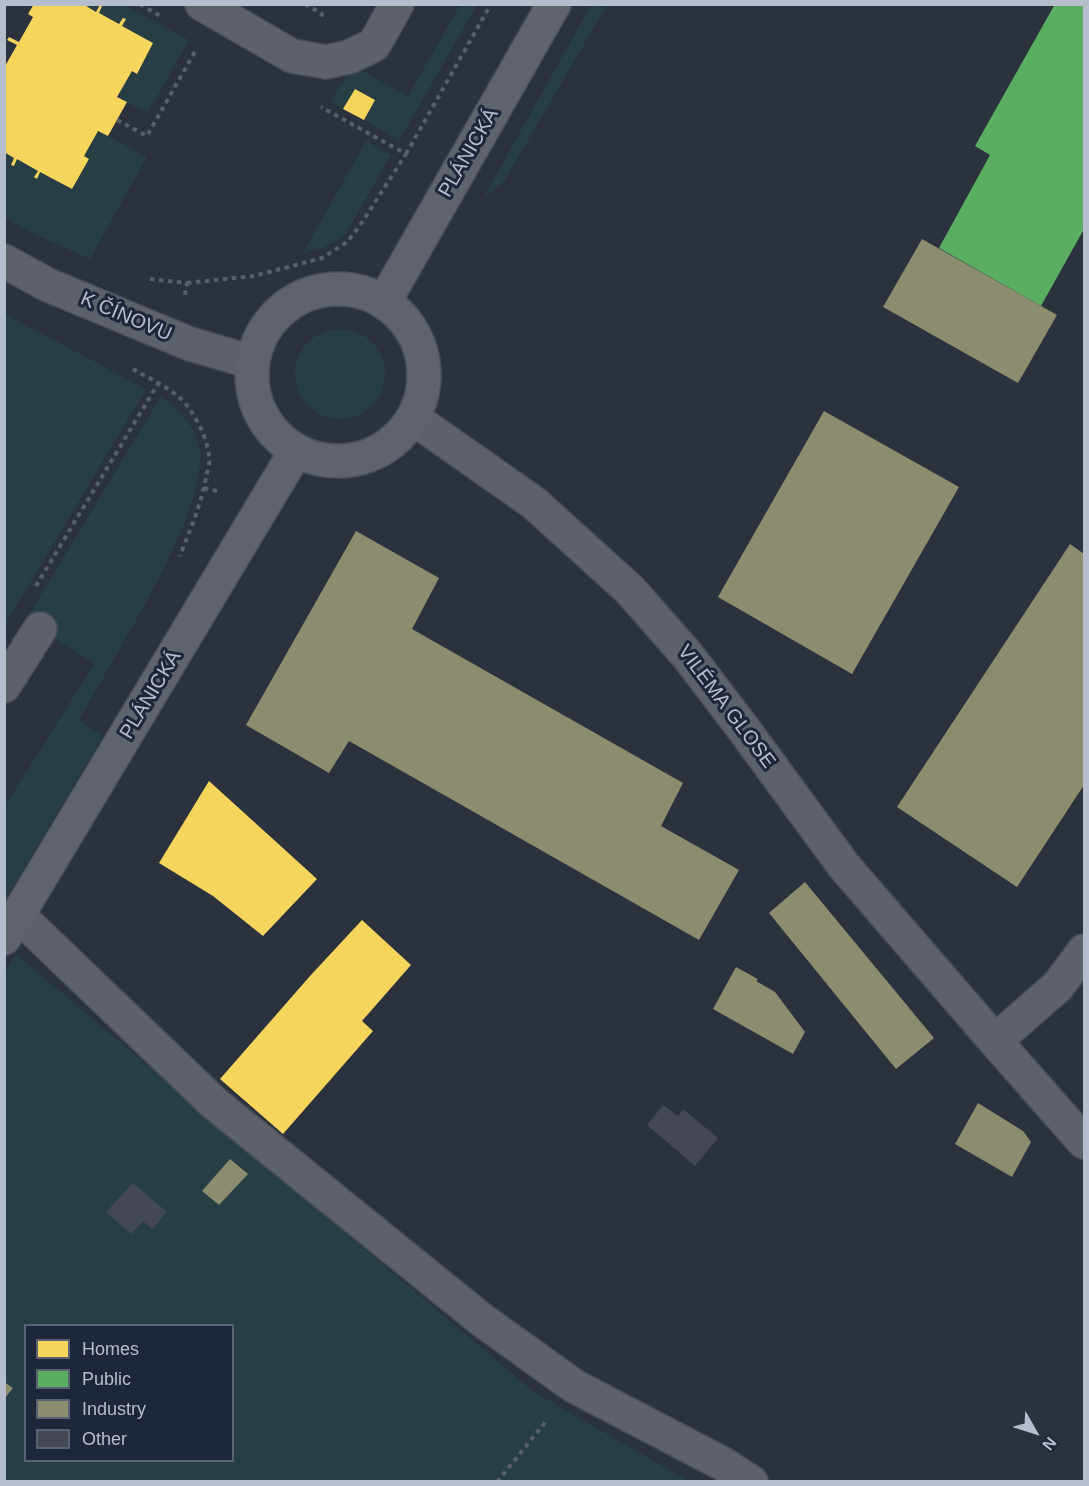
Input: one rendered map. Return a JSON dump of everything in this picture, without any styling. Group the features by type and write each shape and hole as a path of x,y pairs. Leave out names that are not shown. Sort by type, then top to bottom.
{"main road":[{"name":"PLÁNICKÁ","path":"384,302 554,4"},
{"path":"352,289 384,302 408,324 422,354 424,387 413,418 392,443 362,458 328,462 296,451 275,435 260,414 252,388 252,362 264,330 287,305 318,291 352,289"},
{"name":"PLÁNICKÁ","path":"11,926 296,451"}],"street":[{"path":"202,4 292,56 326,62 349,57 374,45 397,4"},
{"name":"K ČÍNOVU","path":"4,261 48,285 190,344 252,362"},
{"name":"VILÉMA GLOSE","path":"413,418 534,503 630,590 688,656 844,866 1084,1142"},
{"path":"4,686 40,630"},
{"path":"11,926 214,1103 482,1320 574,1386 725,1465 751,1482"},
{"path":"994,1041 1058,986 1084,951"}],"path":[{"path":"140,4 161,16"},
{"path":"148,279 187,283 254,276 322,258 347,242 406,154 490,4"},
{"path":"117,120 147,136 202,40"},
{"path":"312,101 406,154"},
{"path":"31,594 158,383 179,339 187,283"},
{"path":"128,367 180,398 194,415 204,435 210,459 204,488"},
{"path":"497,1482 574,1386"}],"green space":[{"path":"83,5 100,5 96,12"},
{"path":"100,5 125,5 189,40 148,113 117,97 132,71 137,74 153,43 122,26 125,19 119,24 99,13 102,6"},
{"path":"460,5 477,5 399,141 364,120 374,100 355,89 343,109 330,102 347,75 360,70 408,96"},
{"path":"591,5 607,5 505,180 482,200"},
{"path":"98,131 147,157 90,259 5,218 4,152 14,158 11,164 13,166 17,159 38,171 37,178 40,172 72,189 89,160 84,156"},
{"path":"366,141 391,155 344,237 323,248 303,253"},
{"path":"5,314 146,389 5,625"},
{"path":"340,329 357,333 372,342 381,357 385,374 381,391 372,406 357,415 340,419 323,415 308,406 299,391 295,374 299,357 308,342 323,333"},
{"path":"161,396 183,416 198,441 200,463 196,488 187,516 161,574 79,720 103,736 5,900 5,806 94,664 27,618"},
{"path":"16,954 534,1392 689,1481 5,1482 4,974"}],"building: Homes":[{"path":"34,4 83,4 96,12 100,5 102,6 99,13 119,24 123,18 126,19 122,26 153,43 137,74 132,71 117,97 127,102 108,136 98,131 84,156 89,159 72,189 40,172 37,179 34,177 38,171 17,159 14,166 11,165 14,158 4,152 4,68 17,45 7,40 9,37 19,42 33,17 28,14"},
{"path":"355,89 375,100 364,120 343,109"},
{"path":"209,781 317,879 263,936 213,896 159,863"},
{"path":"362,920 411,965 362,1021 373,1031 283,1134 220,1079"}],"building: Public":[{"path":"1055,4 1084,4 1084,229 1041,306 939,248 990,155 975,146"}],"building: Industry":[{"path":"922,239 1057,315 1018,383 883,307"},
{"path":"824,411 959,487 852,674 718,597"},
{"path":"356,531 439,578 412,629 683,783 661,826 739,870 699,940 349,741 329,773 246,725"},
{"path":"1070,544 1084,554 1084,785 1017,887 897,807"},
{"path":"805,882 934,1038 896,1069 769,913"},
{"path":"736,967 775,992 805,1032 793,1054 713,1009"},
{"path":"978,1103 1023,1131 1031,1142 1012,1177 955,1144"},
{"path":"230,1159 248,1174 219,1205 202,1191"},
{"path":"4,1382 13,1388 4,1399"}],"building: Other":[{"path":"663,1105 678,1116 683,1109 718,1138 695,1166 647,1125"},
{"path":"133,1183 167,1212 152,1229 143,1221 131,1234 106,1212"}]}
